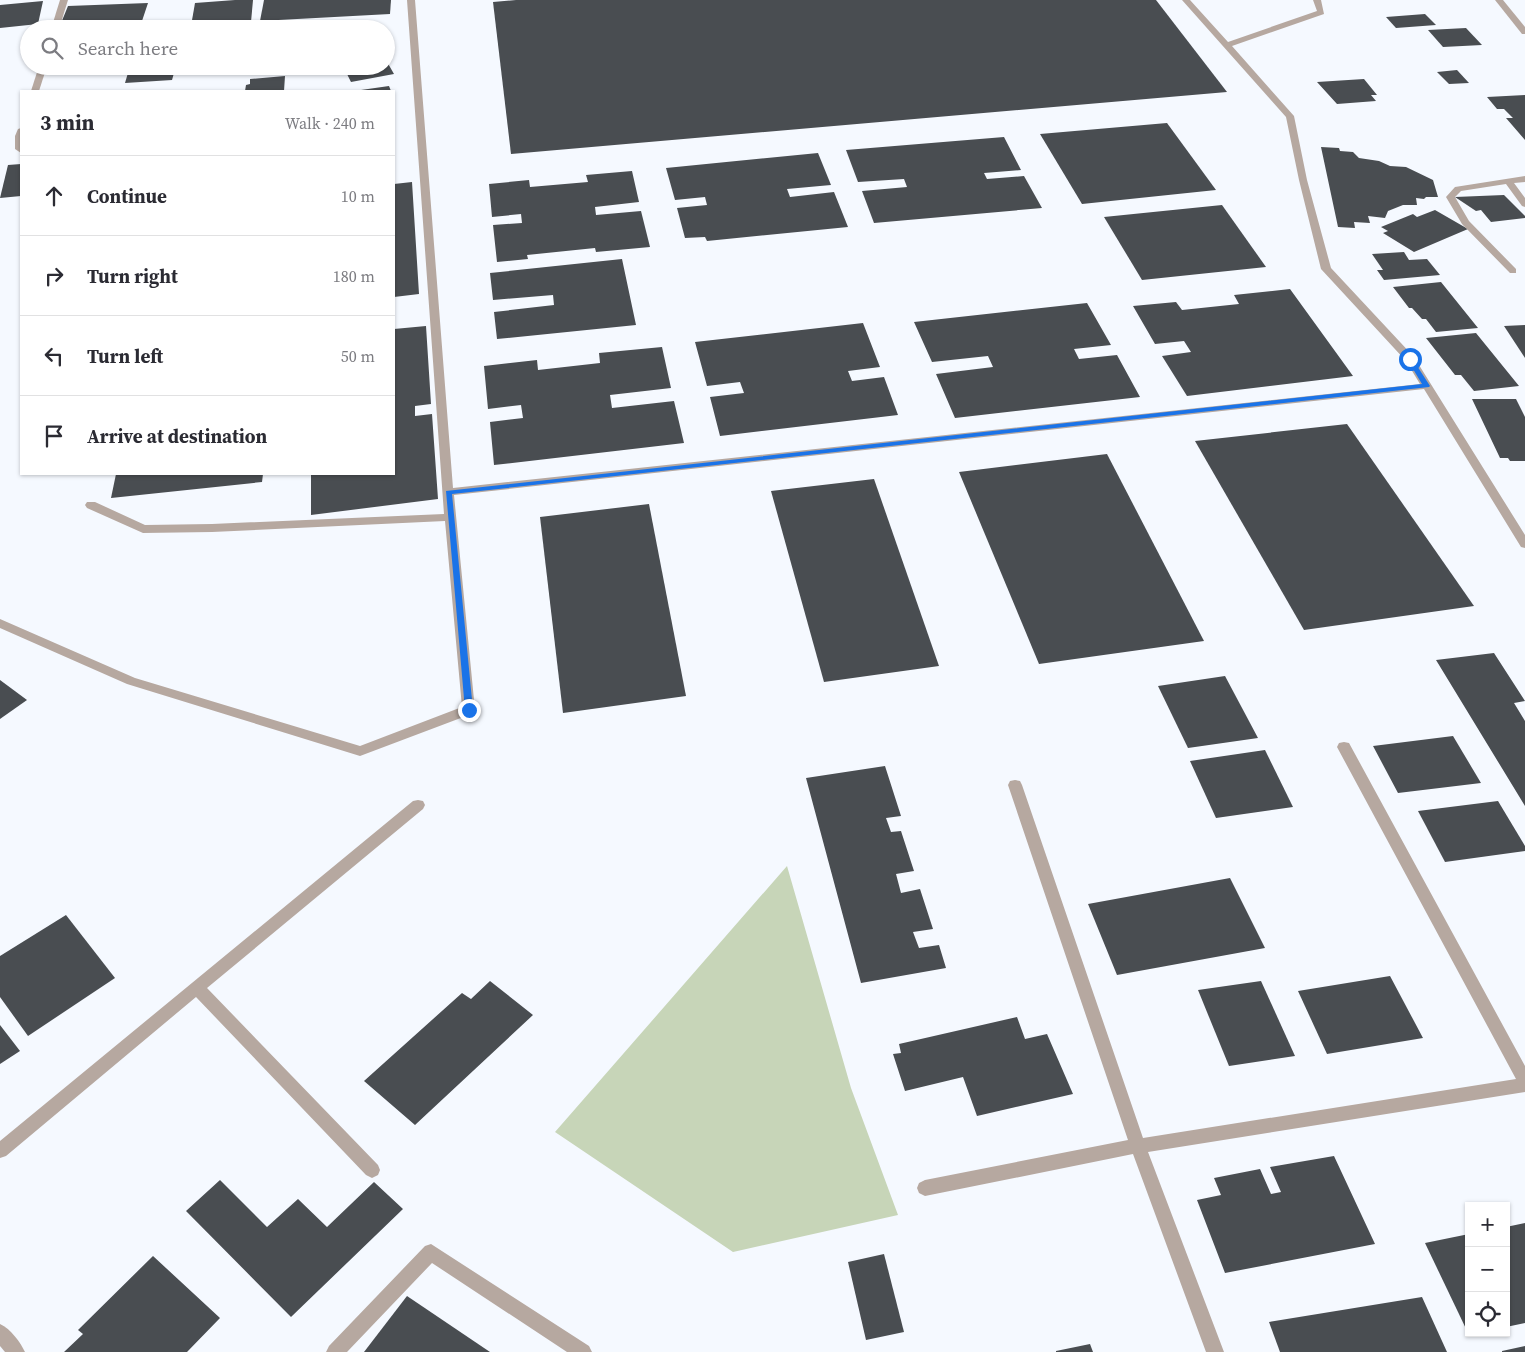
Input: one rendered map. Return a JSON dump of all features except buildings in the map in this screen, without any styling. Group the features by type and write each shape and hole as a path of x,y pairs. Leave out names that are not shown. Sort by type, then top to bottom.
{"street":[{"path":"58,20 64,0"},
{"path":"0,623 131,681 360,751 469,710 450,517 411,0"},
{"path":"1186,0 1290,116 1303,180 1326,269 1410,359 1525,544"},
{"path":"1227,45 1321,12 1317,0"},
{"path":"1499,0 1525,32"},
{"path":"35,90 40,75"},
{"path":"20,134 20,150"},
{"path":"1513,271 1465,222 1450,197 1458,188 1525,179"},
{"path":"1508,181 1525,204"},
{"path":"448,492 1427,386"},
{"path":"90,506 143,528 212,528 450,517"},
{"path":"1344,747 1525,1081"},
{"path":"1015,785 1138,1146 1215,1352"},
{"path":"0,1150 418,805"},
{"path":"197,988 372,1170"},
{"path":"925,1188 1138,1146 1525,1085"},
{"path":"334,1352 431,1252 583,1352"},
{"path":"0,1333 16,1352"}],"green space":[{"path":"787,866 851,1088 898,1215 733,1252 555,1132"}],"route":[{"path":"469,710 448,492 1427,386 1410,359"}]}
